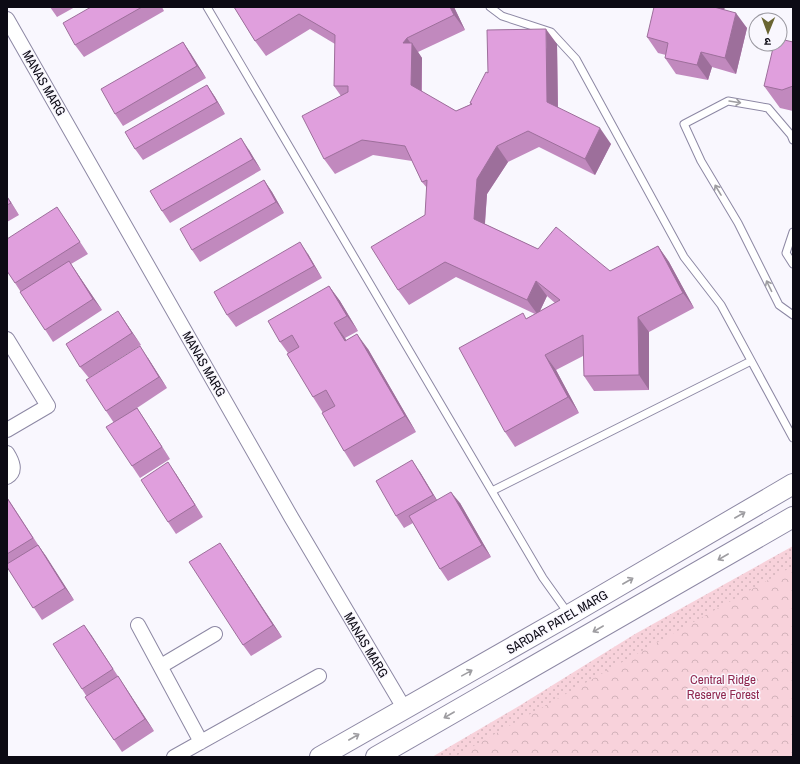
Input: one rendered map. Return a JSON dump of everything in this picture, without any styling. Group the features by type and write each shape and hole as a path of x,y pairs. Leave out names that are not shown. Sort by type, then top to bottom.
{"main road":[{"name":"SARDAR PATEL MARG","path":"320,757 569,615 793,484"},
{"name":"SARDAR PATEL MARG","path":"376,757 793,516"}],"street":[{"name":"MANAS MARG","path":"7,19 291,517 404,708"},
{"path":"7,339 48,406 7,430"},
{"path":"7,453 13,466 12,473 7,477"},
{"path":"138,625 201,742"},
{"path":"160,666 215,634"},
{"path":"174,757 319,676"}],"lane":[{"path":"207,7 543,578 569,615"},
{"path":"490,7 502,16 551,32 576,59 684,257 721,305 793,438"},
{"path":"793,140 791,135 768,108 728,101 684,124 701,161 738,223 779,305 793,315"},
{"path":"793,232 786,253 793,264"},
{"path":"492,491 751,361"}],"green space":[{"name":"Central Ridge Reserve Forest","path":"793,546 793,757 432,757 519,706 635,634"},
{"name":"Central Ridge Reserve Forest","path":"793,566 793,757 454,757"}],"building":[{"path":"91,7 142,7 75,45 63,23"},
{"path":"234,7 450,7 454,15 407,38 403,43 412,43 411,85 456,111 472,104 470,103 486,72 488,73 487,30 546,29 547,102 600,128 585,159 528,131 497,146 477,179 474,219 538,249 556,227 610,271 658,246 683,293 638,317 639,375 584,376 583,335 545,355 568,397 505,432 459,348 523,313 526,319 560,300 536,281 527,300 445,262 398,290 371,247 425,215 427,180 422,182 405,146 362,140 324,159 302,116 348,92 348,86 334,86 335,35 299,14 255,41"},
{"path":"654,7 714,7 736,13 725,58 701,52 697,65 665,58 668,43 647,37"},
{"path":"788,41 793,42 793,86 782,90 764,86 772,52 788,52"},
{"path":"183,42 197,66 115,114 101,89"},
{"path":"207,85 217,102 135,149 125,132"},
{"path":"241,138 253,159 162,211 150,191"},
{"path":"264,180 276,202 192,250 180,229"},
{"path":"7,197 11,203 7,205"},
{"path":"57,207 80,242 15,283 7,271 7,239"},
{"path":"300,242 314,266 227,315 214,292"},
{"path":"69,261 93,299 45,330 20,292"},
{"path":"329,286 347,316 334,323 345,341 357,334 405,416 344,451 322,413 335,406 326,390 313,397 287,354 299,347 292,335 280,342 268,321"},
{"path":"118,311 132,333 80,367 66,344"},
{"path":"140,346 159,377 106,411 86,380"},
{"path":"137,408 162,447 132,466 106,427"},
{"path":"412,460 433,495 396,516 376,481"},
{"path":"168,462 195,505 168,522 141,480"},
{"path":"451,492 482,545 440,569 409,516"},
{"path":"7,498 33,538 7,554"},
{"path":"220,543 273,625 243,645 189,562"},
{"path":"38,545 65,588 33,608 7,567 7,564"},
{"path":"84,625 113,669 82,689 53,644"},
{"path":"118,676 145,719 114,740 85,697"}]}
